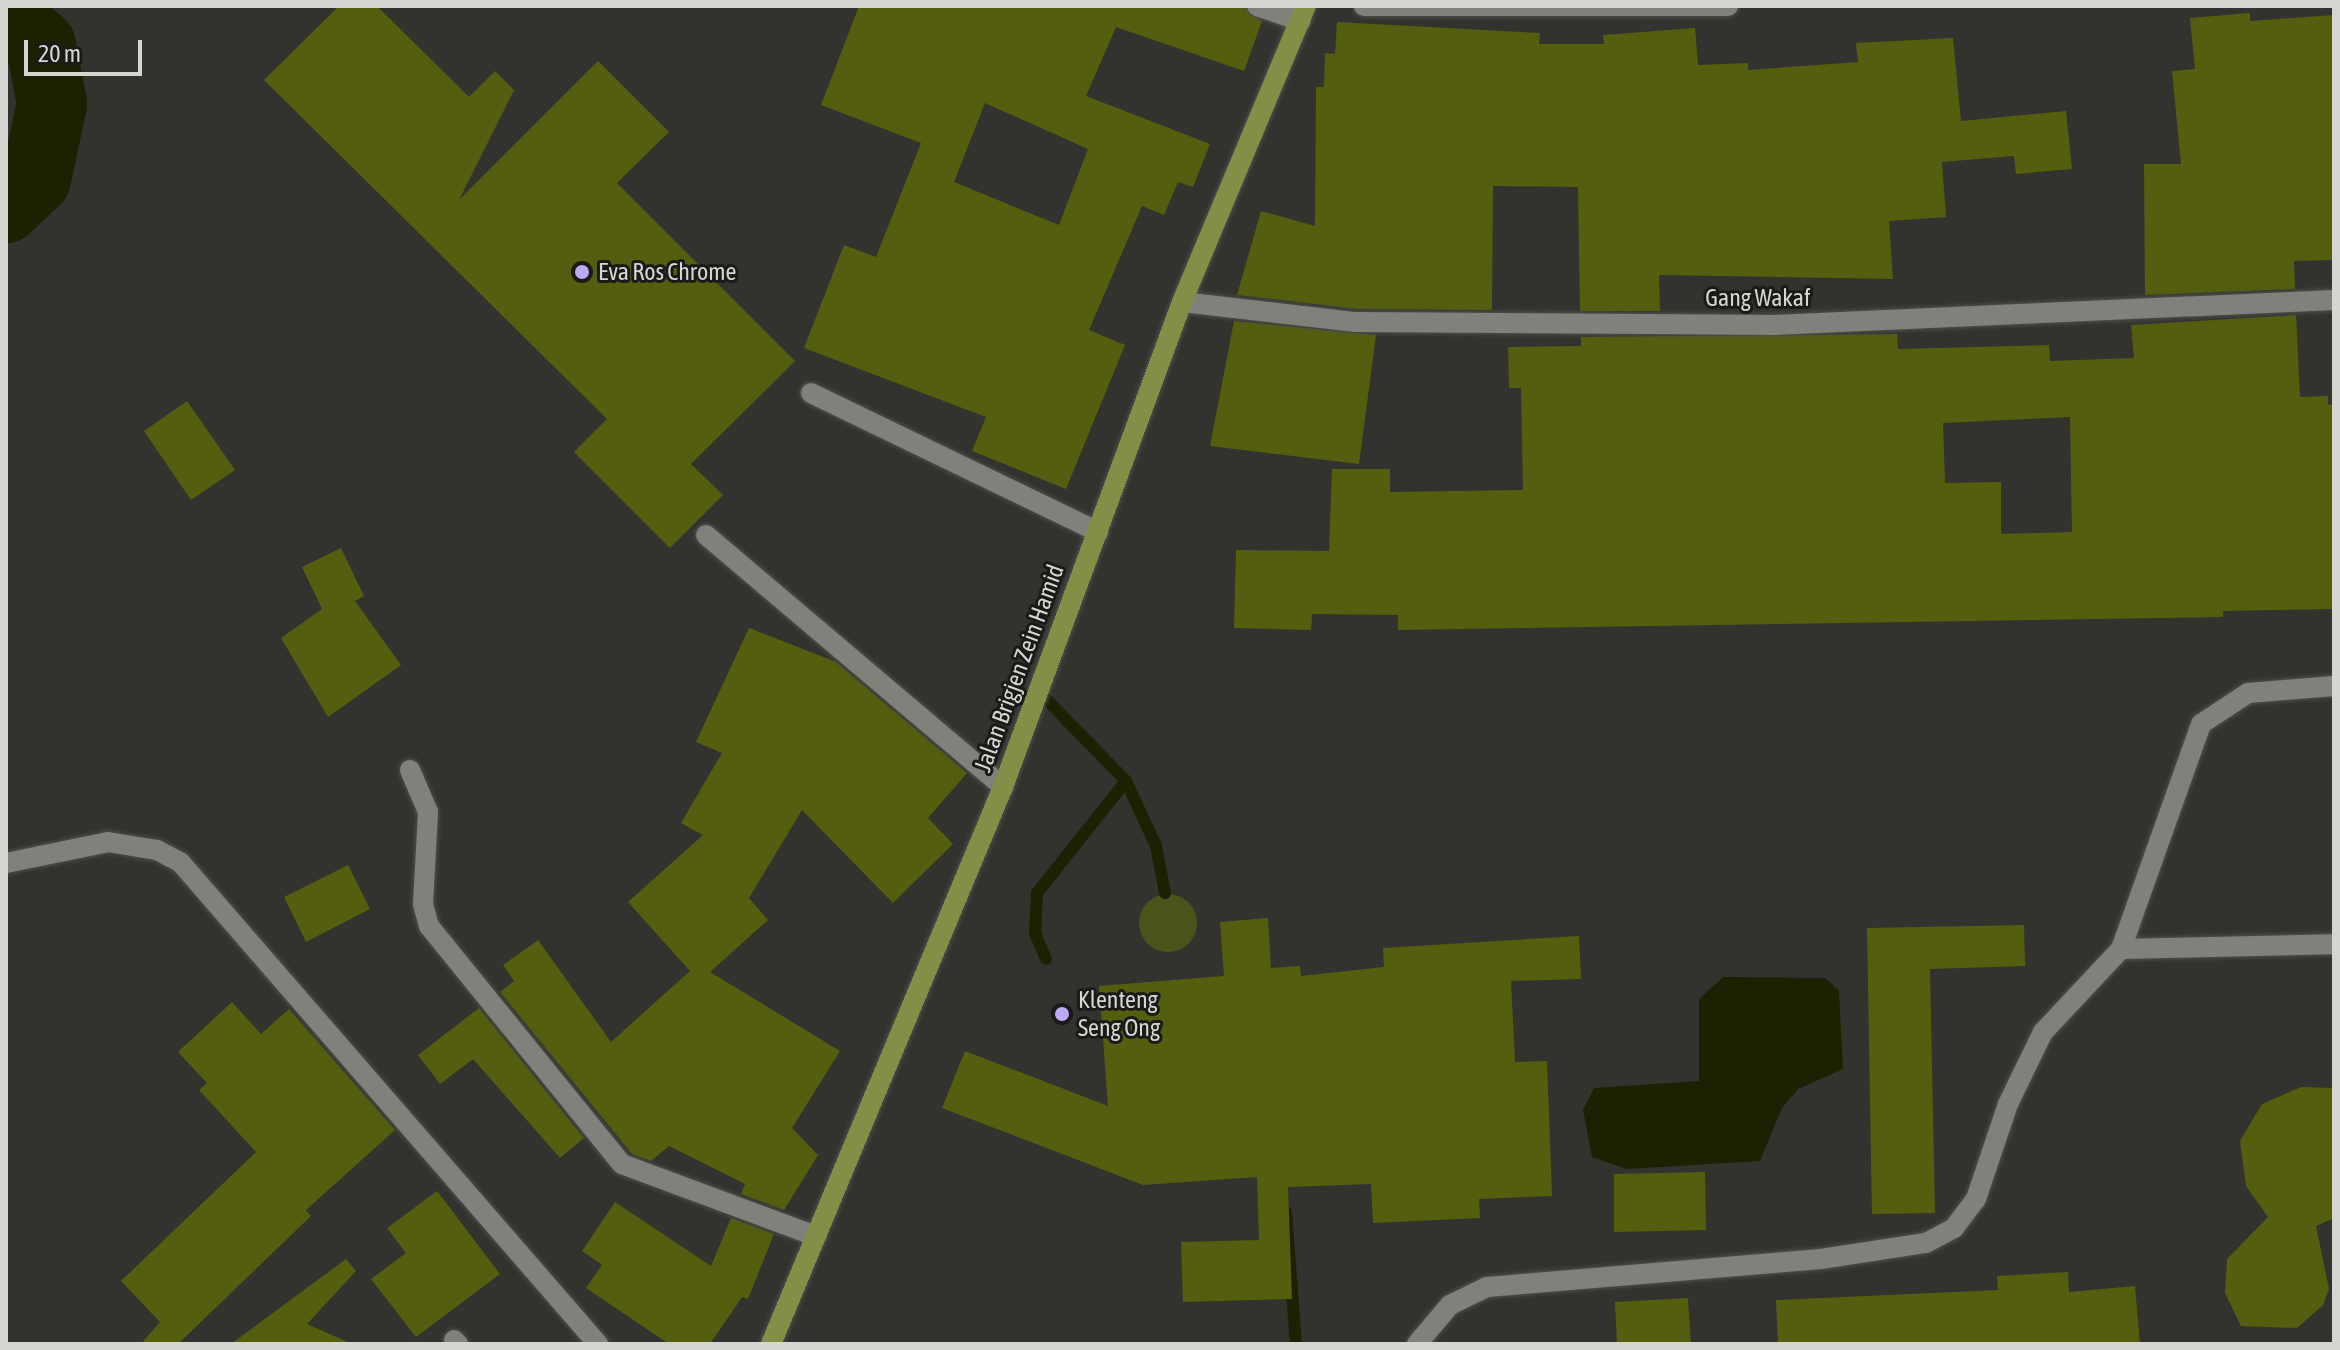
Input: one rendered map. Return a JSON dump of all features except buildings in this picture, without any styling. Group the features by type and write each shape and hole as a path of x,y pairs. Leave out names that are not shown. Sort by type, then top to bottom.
{"main road":[{"name":"Jalan Brigjen Zein Hamid","path":"771,1344 1003,787 1182,302 1303,13"}],"street":[{"path":"1257,6 1303,13"},
{"path":"1364,6 1728,6"},
{"name":"Gang Wakaf","path":"1182,302 1356,322 1774,325 2334,300"},
{"path":"811,393 1098,532"},
{"path":"706,535 1003,787"},
{"path":"1417,1344 1450,1305 1487,1287 1869,1254 1926,1243 1954,1228 1976,1199 2008,1104 2043,1032 2121,949 2201,724 2248,693 2334,686"},
{"path":"410,770 428,812 423,904 429,926 622,1164 816,1236"},
{"path":"6,863 108,842 157,850 181,863 598,1344"},
{"path":"2121,949 2334,944"}],"green space":[{"path":"1168,894 1188,903 1197,923 1188,943 1168,952 1148,943 1139,923 1148,903"}],"shaded area":[{"path":"1723,977 1825,978 1839,990 1843,1069 1798,1089 1782,1108 1760,1161 1627,1169 1592,1157 1583,1110 1594,1088 1699,1081 1699,999"}],"waterway":[{"path":"6,15 41,45 52,104 36,179 6,208"},
{"path":"1046,699 1126,781 1156,846 1165,893"},
{"path":"1046,959 1035,933 1037,893 1126,781"},
{"path":"1286,1212 1296,1344"}],"place":[{"name":"Eva Ros Chrome","path":"582,272"},
{"name":"Klenteng Seng Ong","path":"1062,1014"}]}
